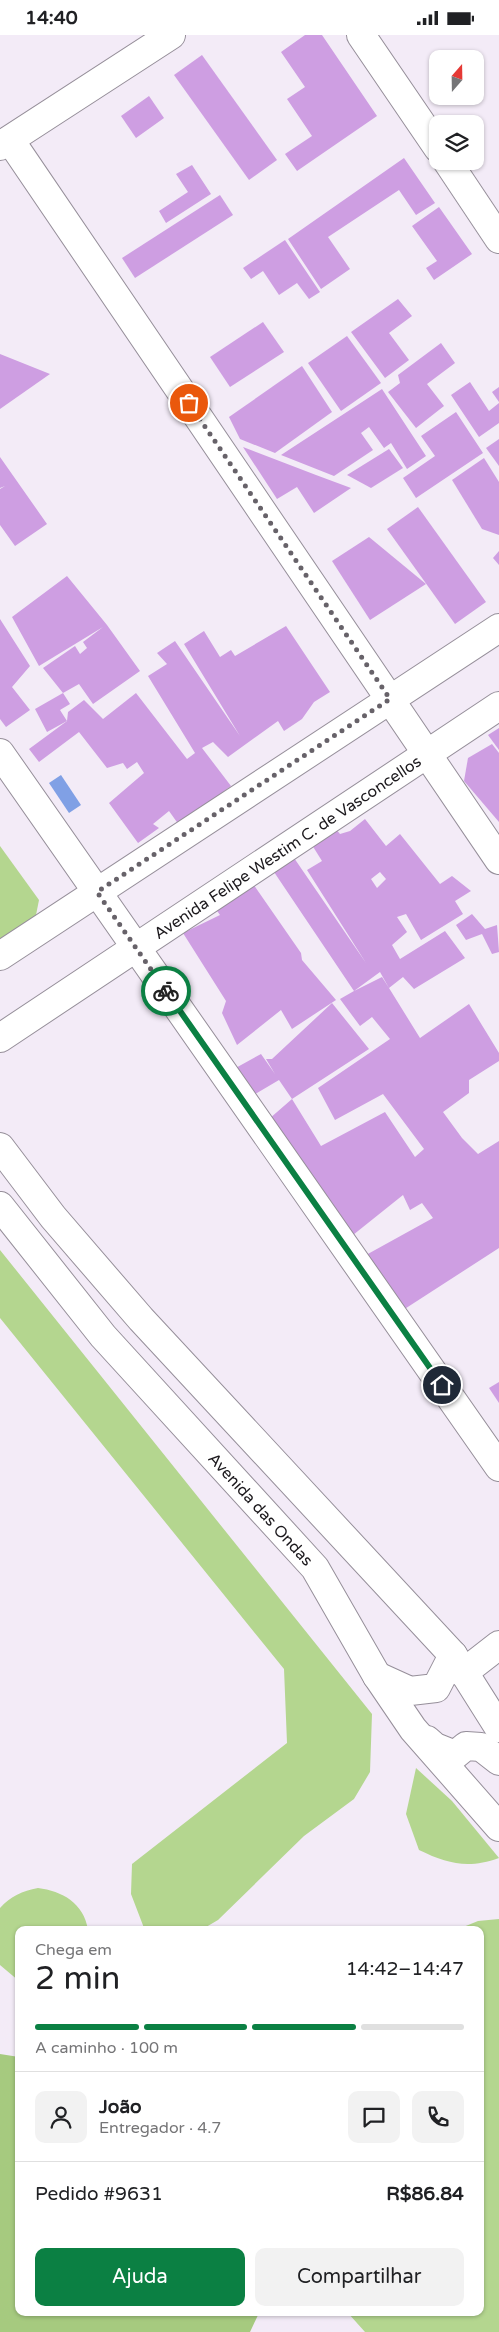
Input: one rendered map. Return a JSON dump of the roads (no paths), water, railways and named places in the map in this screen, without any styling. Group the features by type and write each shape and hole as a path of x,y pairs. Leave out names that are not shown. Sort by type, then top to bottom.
{"street":[{"path":"172,35 5,143 390,699 499,860"},
{"path":"361,35 429,135"},
{"path":"452,170 499,239"},
{"path":"0,956 499,628"},
{"name":"Avenida Felipe Westim C. de Vasconcellos","path":"0,1038 499,706"},
{"path":"0,753 499,1467"},
{"path":"0,1147 53,1217 141,1319 458,1664 499,1728"},
{"name":"Avenida das Ondas","path":"0,1206 103,1336 315,1569 377,1676 413,1729 476,1798 499,1827"},
{"path":"377,1676 410,1691 436,1688 458,1664 499,1645"},
{"path":"413,1729 435,1747 454,1755 466,1746 481,1747 499,1761"}],"water":[{"path":"61,775 81,805 69,813 49,783"}]}
